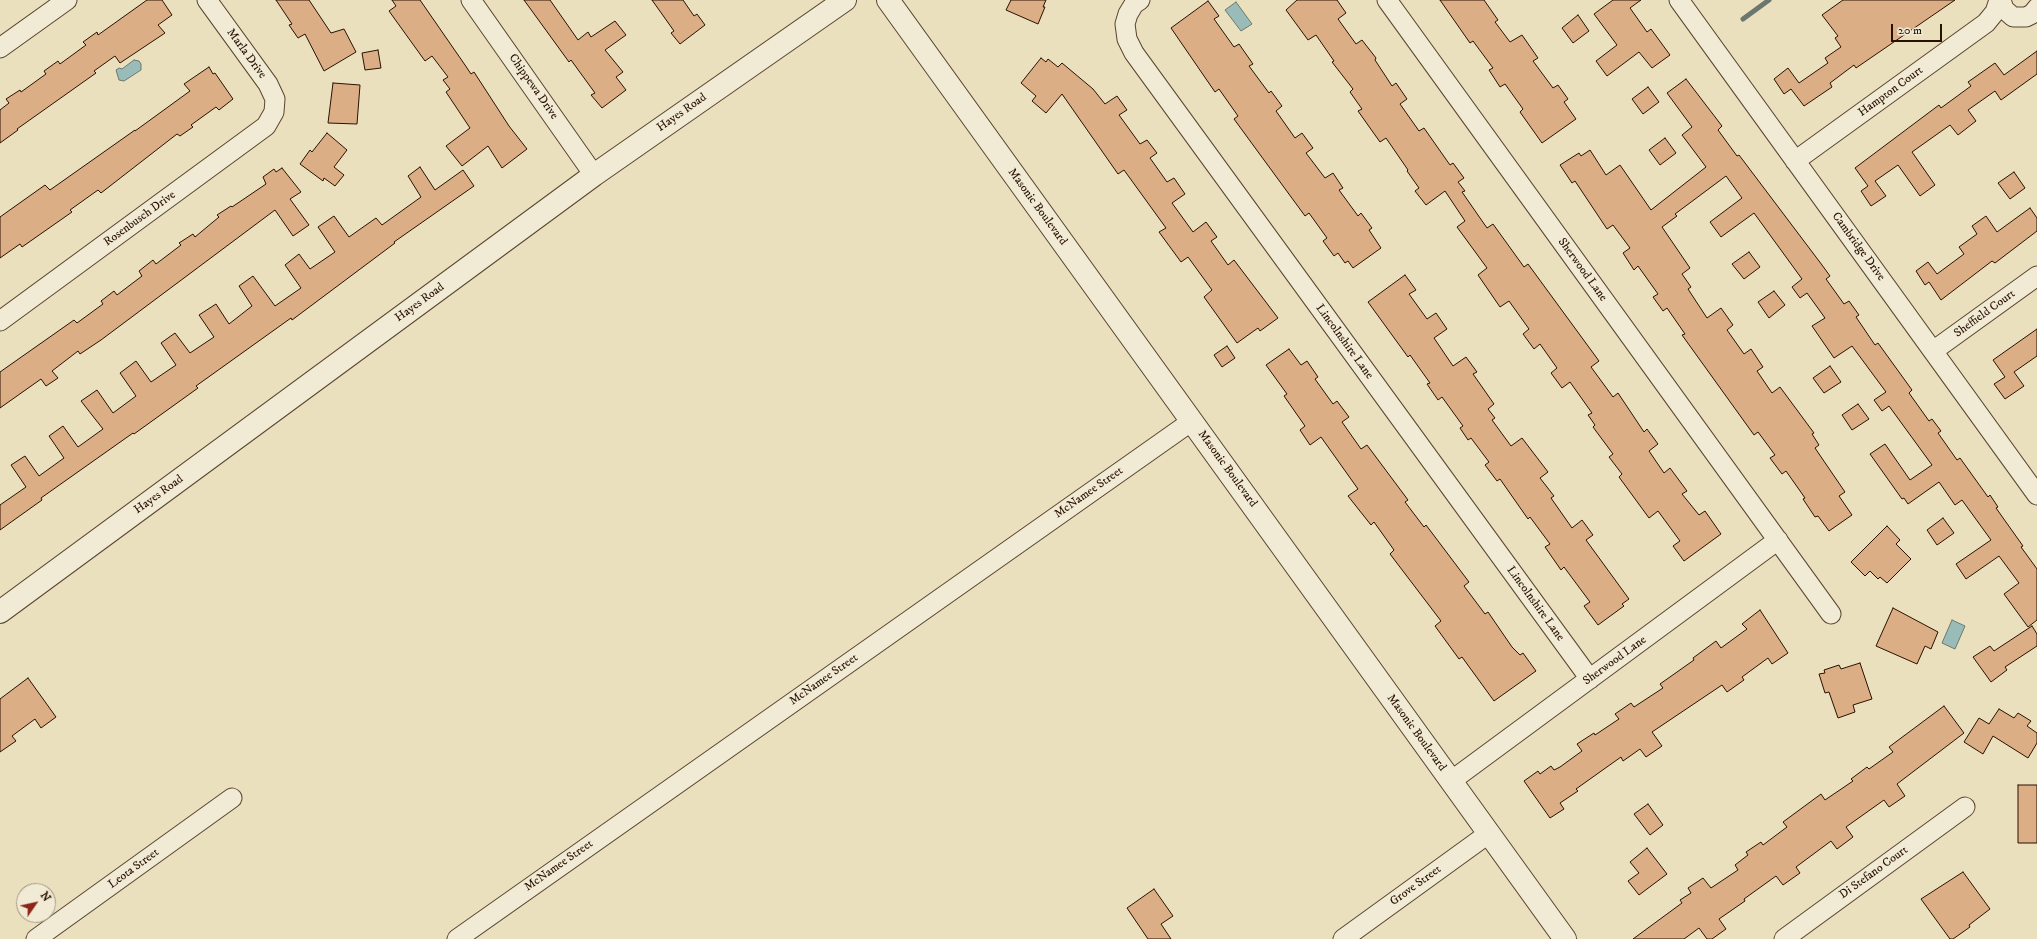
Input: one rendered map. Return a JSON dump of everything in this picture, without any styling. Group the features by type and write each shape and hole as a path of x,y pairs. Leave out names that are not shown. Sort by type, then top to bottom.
{"street":[{"path":"0,48 67,0"},
{"name":"Marla Drive","path":"207,0 268,84 275,99 274,112"},
{"name":"Chippewa Drive","path":"471,0 594,175"},
{"name":"Hayes Road","path":"0,612 594,175 844,0"},
{"name":"Masonic Boulevard","path":"888,0 1565,939"},
{"name":"Lincolnshire Lane","path":"1140,0 1134,4 1128,14 1125,24 1127,39 1134,53 1590,679"},
{"name":"Sherwood Lane","path":"1387,0 1831,614"},
{"name":"Cambridge Drive","path":"1679,0 2037,495"},
{"name":"Hampton Court","path":"1795,161 1986,23 1995,12 2000,0"},
{"name":"Hampton Court","path":"2000,0 2004,9 2013,17"},
{"name":"Hampton Court","path":"1986,23 2013,17 2026,17 2032,14 2037,8"},
{"name":"Rosenbusch Drive","path":"0,321 259,132 266,126 274,112"},
{"name":"Sheffield Court","path":"1933,351 2037,276"},
{"name":"McNamee Street","path":"457,939 1192,421"},
{"name":"Sherwood Lane","path":"1451,782 1778,540"},
{"name":"Leota Street","path":"36,939 232,798"},
{"name":"Di Stefano Court","path":"1784,939 1965,806"},
{"name":"Grove Street","path":"1343,939 1488,834"}],"water":[{"path":"1236,2 1252,24 1241,31 1225,10"},
{"path":"134,60 139,61 141,64 141,70 124,81 119,80 116,70 119,68 122,69"},
{"path":"1952,620 1965,626 1955,649 1942,643"}],"building":[{"path":"147,0 162,0 172,15 158,25 165,33 120,63 115,56 94,71 96,73 17,129 18,130 0,143 0,110 9,103 6,99 20,90 21,92 46,74 44,71 58,61 60,64 86,45 83,42 97,32 98,35"},
{"path":"276,0 309,0 331,33 344,29 356,52 324,71 305,34 298,38 289,25 292,24"},
{"path":"392,0 420,0 471,74 474,72 509,126 527,149 502,168 488,146 462,166 446,146 470,128 446,92 450,89 443,80 448,77 432,56 425,61 389,11 396,6"},
{"path":"524,0 550,0 578,40 588,32 591,37 615,21 626,35 605,50 623,72 616,77 626,90 602,108 591,95 595,93 571,60 569,62"},
{"path":"652,0 683,0 694,16 697,14 705,25 680,44 671,33 674,31"},
{"path":"1011,0 1046,0 1043,7 1045,7 1038,24 1006,10"},
{"path":"1297,0 1337,0 1346,13 1338,19 1356,44 1362,40 1376,58 1375,60 1392,86 1396,83 1407,99 1400,104 1419,131 1424,128 1450,165 1453,163 1464,178 1458,182 1465,191 1462,192 1487,228 1493,224 1524,267 1528,264 1599,361 1591,367 1613,397 1618,393 1644,432 1647,429 1658,444 1649,451 1664,473 1670,468 1687,491 1682,494 1699,515 1705,511 1721,534 1684,561 1673,546 1680,541 1658,511 1649,518 1619,477 1622,474 1609,457 1613,454 1593,427 1595,425 1588,415 1592,413 1570,382 1562,388 1551,373 1557,368 1540,344 1534,349 1523,334 1529,329 1509,301 1500,307 1478,275 1487,268 1457,227 1465,221 1445,191 1426,205 1415,191 1419,188 1407,171 1408,170 1386,138 1380,142 1358,111 1362,109 1350,92 1353,89 1332,62 1334,61 1316,35 1308,40 1286,10"},
{"path":"1440,0 1484,0 1498,20 1495,22 1510,42 1522,35 1538,58 1533,61 1553,88 1558,85 1568,99 1564,102 1576,119 1542,143 1520,112 1523,109 1505,84 1500,87 1489,70 1493,68 1473,41 1470,43"},
{"path":"1613,0 1641,0 1630,8 1647,32 1651,29 1670,55 1652,68 1639,52 1607,76 1596,61 1617,45 1594,14"},
{"path":"1843,0 1955,0 1856,68 1854,65 1830,83 1832,87 1804,106 1791,89 1784,94 1774,79 1788,68 1799,83 1828,63 1825,58 1841,47 1835,38 1838,36 1822,15"},
{"path":"1208,1 1219,16 1214,19 1234,47 1239,44 1253,64 1249,66 1269,93 1271,91 1282,106 1276,111 1295,138 1302,133 1313,148 1306,153 1325,178 1333,173 1343,188 1339,190 1358,216 1361,213 1372,228 1369,230 1381,248 1353,268 1348,261 1345,263 1338,253 1334,256 1323,241 1327,238 1309,213 1305,216 1234,119 1238,116 1219,89 1215,92 1171,28"},
{"path":"1578,15 1589,31 1573,43 1562,28"},
{"path":"378,50 381,68 365,70 362,53"},
{"path":"2037,51 2037,74 2001,100 1995,91 1968,110 1976,121 1958,135 1950,125 1912,152 1935,185 1920,196 1898,165 1875,181 1886,196 1871,206 1861,191 1868,186 1855,168 1939,105 1941,108 1971,86 1968,82 1995,63 2004,75"},
{"path":"1041,58 1046,62 1048,59 1058,67 1062,63 1093,89 1105,104 1117,96 1127,110 1119,115 1140,144 1147,140 1157,153 1150,158 1167,182 1174,178 1185,194 1172,203 1193,232 1206,222 1217,237 1211,241 1228,265 1234,260 1278,318 1260,331 1258,328 1237,343 1204,297 1212,290 1188,257 1181,262 1159,232 1166,228 1124,170 1118,174 1062,94 1046,113 1032,101 1036,96 1021,83"},
{"path":"209,67 233,99 219,110 216,107 191,125 193,127 180,136 177,134 101,193 98,190 70,210 72,212 22,247 20,244 0,258 0,217 45,185 50,190 135,131 190,91 184,84"},
{"path":"1686,79 1722,126 1718,130 1737,156 1739,155 1830,276 1826,279 1844,304 1849,301 1859,315 1856,317 1875,345 1878,343 1912,390 1909,393 1929,421 1932,419 1941,431 1938,433 1957,460 1960,458 1988,497 1990,495 1998,507 1996,508 2023,546 2021,547 2037,569 2037,620 2028,627 2004,594 2019,583 1999,556 1966,579 1956,564 1991,540 1962,500 1955,505 1939,482 1908,504 1904,498 1902,499 1870,454 1885,444 1910,480 1932,465 1889,406 1882,411 1874,400 1886,392 1852,346 1834,358 1812,326 1825,318 1807,293 1800,298 1792,287 1802,279 1754,213 1721,237 1710,222 1742,198 1726,176 1675,214 1677,216 1662,227 1690,268 1682,274 1691,287 1688,289 1707,318 1721,308 1733,325 1727,330 1744,354 1751,349 1763,367 1757,371 1772,393 1780,387 1814,433 1812,434 1819,445 1815,448 1845,492 1839,496 1852,515 1829,531 1818,516 1815,517 1803,499 1805,498 1786,471 1782,474 1770,458 1775,455 1758,432 1754,435 1682,335 1685,334 1667,308 1663,311 1653,297 1658,294 1638,266 1634,270 1623,253 1630,248 1613,225 1607,229 1575,181 1572,183 1560,165 1579,153 1581,156 1590,150 1606,175 1620,165 1651,210 1706,167 1682,135 1692,127 1667,93"},
{"path":"333,83 360,85 357,124 328,123"},
{"path":"1648,87 1659,102 1643,114 1632,99"},
{"path":"327,133 347,150 334,167 344,175 335,186 324,178 323,181 300,164 310,150 312,152"},
{"path":"1665,138 1676,153 1660,165 1649,150"},
{"path":"420,167 435,190 463,170 474,186 394,242 395,243 292,320 291,318 196,386 198,388 41,498 42,500 0,530 0,505 26,487 11,465 25,456 39,476 64,458 49,436 63,426 78,447 103,429 81,401 97,390 113,413 136,396 120,373 136,361 151,382 176,365 161,343 175,333 190,353 214,337 199,315 216,304 229,324 252,306 239,286 253,276 275,306 301,288 285,265 299,254 310,269 335,252 318,227 334,216 349,237 376,218 382,225 421,197 408,176"},
{"path":"282,168 301,192 290,199 309,225 293,236 275,210 101,340 80,354 78,351 52,371 58,378 46,386 41,379 0,408 0,372 74,320 77,323 103,304 101,301 114,291 117,295 142,276 139,271 153,260 156,264 181,245 179,243 193,234 195,237 219,217 217,215 231,206 232,207 266,184 263,177 274,169 276,172"},
{"path":"2014,172 2025,188 2010,199 1998,183"},
{"path":"2030,208 2037,218 2037,231 1995,263 1992,261 1941,300 1929,282 1925,285 1916,271 1928,262 1937,274 1964,254 1959,247 1977,234 1972,226 1986,216 1997,232"},
{"path":"1749,252 1760,267 1744,279 1732,264"},
{"path":"1405,275 1416,290 1409,294 1427,319 1436,313 1447,329 1434,338 1453,366 1466,357 1477,372 1473,374 1494,404 1488,409 1495,418 1492,420 1511,446 1522,438 1548,472 1540,478 1554,496 1551,498 1572,528 1582,520 1593,535 1586,540 1629,599 1622,604 1624,606 1598,625 1584,606 1590,602 1564,567 1561,570 1545,547 1550,544 1530,517 1528,519 1500,479 1497,481 1485,465 1489,462 1471,438 1468,440 1460,428 1463,426 1442,397 1438,400 1427,384 1430,383 1410,355 1408,357 1368,302"},
{"path":"1774,291 1785,305 1769,318 1758,302"},
{"path":"2037,329 2037,356 2014,372 2024,386 2005,399 1994,384 2005,377 1993,360"},
{"path":"1227,346 1235,358 1222,367 1214,355"},
{"path":"1289,349 1301,365 1307,361 1318,377 1315,379 1333,404 1337,401 1349,417 1342,422 1361,449 1367,445 1408,500 1405,502 1424,527 1426,525 1469,582 1464,586 1485,614 1488,612 1512,647 1520,655 1523,653 1536,671 1494,701 1462,657 1459,659 1435,626 1441,621 1390,554 1394,550 1374,522 1371,525 1348,496 1358,489 1321,437 1310,445 1300,430 1305,426 1284,396 1287,394 1266,365"},
{"path":"1830,366 1841,382 1824,393 1813,378"},
{"path":"1858,404 1869,419 1852,430 1842,415"},
{"path":"1943,518 1954,533 1937,545 1927,530"},
{"path":"1887,526 1900,540 1896,544 1911,559 1887,583 1880,577 1878,579 1870,571 1865,576 1851,562"},
{"path":"1893,608 1938,632 1931,649 1925,646 1917,664 1876,646"},
{"path":"1760,610 1788,653 1772,664 1768,658 1742,677 1744,680 1727,692 1722,685 1652,732 1662,746 1646,757 1640,749 1623,761 1621,757 1576,789 1578,791 1560,803 1564,809 1550,818 1524,781 1538,771 1540,774 1551,766 1554,770 1560,767 1582,751 1577,744 1594,733 1595,735 1619,719 1615,714 1631,703 1634,707 1663,688 1660,684 1694,660 1693,658 1716,641 1721,648 1747,629 1742,624"},
{"path":"2032,626 2037,634 2037,646 2005,667 2007,670 1991,682 1973,657 1990,646 1994,651"},
{"path":"1860,663 1872,699 1853,705 1855,712 1838,718 1829,692 1825,693 1819,674 1825,673 1824,670 1839,665 1841,669"},
{"path":"28,678 56,717 41,728 35,719 12,736 16,741 0,752 0,699"},
{"path":"1944,706 1964,733 1897,784 1905,796 1889,807 1884,800 1846,827 1853,837 1837,849 1831,841 1796,867 1800,873 1783,885 1776,876 1744,899 1745,901 1719,919 1726,929 1712,939 1707,939 1699,928 1684,939 1633,939 1682,903 1680,900 1691,893 1688,888 1703,878 1711,888 1738,870 1735,865 1748,855 1746,852 1761,842 1763,845 1787,827 1783,822 1821,794 1825,800 1853,781 1851,779 1867,767 1869,769 1893,752 1889,747"},
{"path":"1999,709 2014,718 2018,713 2031,721 2027,726 2037,733 2037,743 2028,758 1993,736 1983,754 1964,742 1979,718 1989,724"},
{"path":"2018,785 2037,785 2037,843 2018,843"},
{"path":"1648,804 1663,825 1650,835 1634,814"},
{"path":"1647,848 1667,874 1639,895 1628,881 1639,873 1630,862"},
{"path":"1963,872 1990,909 1969,925 1970,927 1953,939 1950,939 1921,899"},
{"path":"1154,889 1173,916 1161,924 1171,939 1148,939 1127,908"}],"waterway":[{"path":"1743,19 1769,0"}]}
